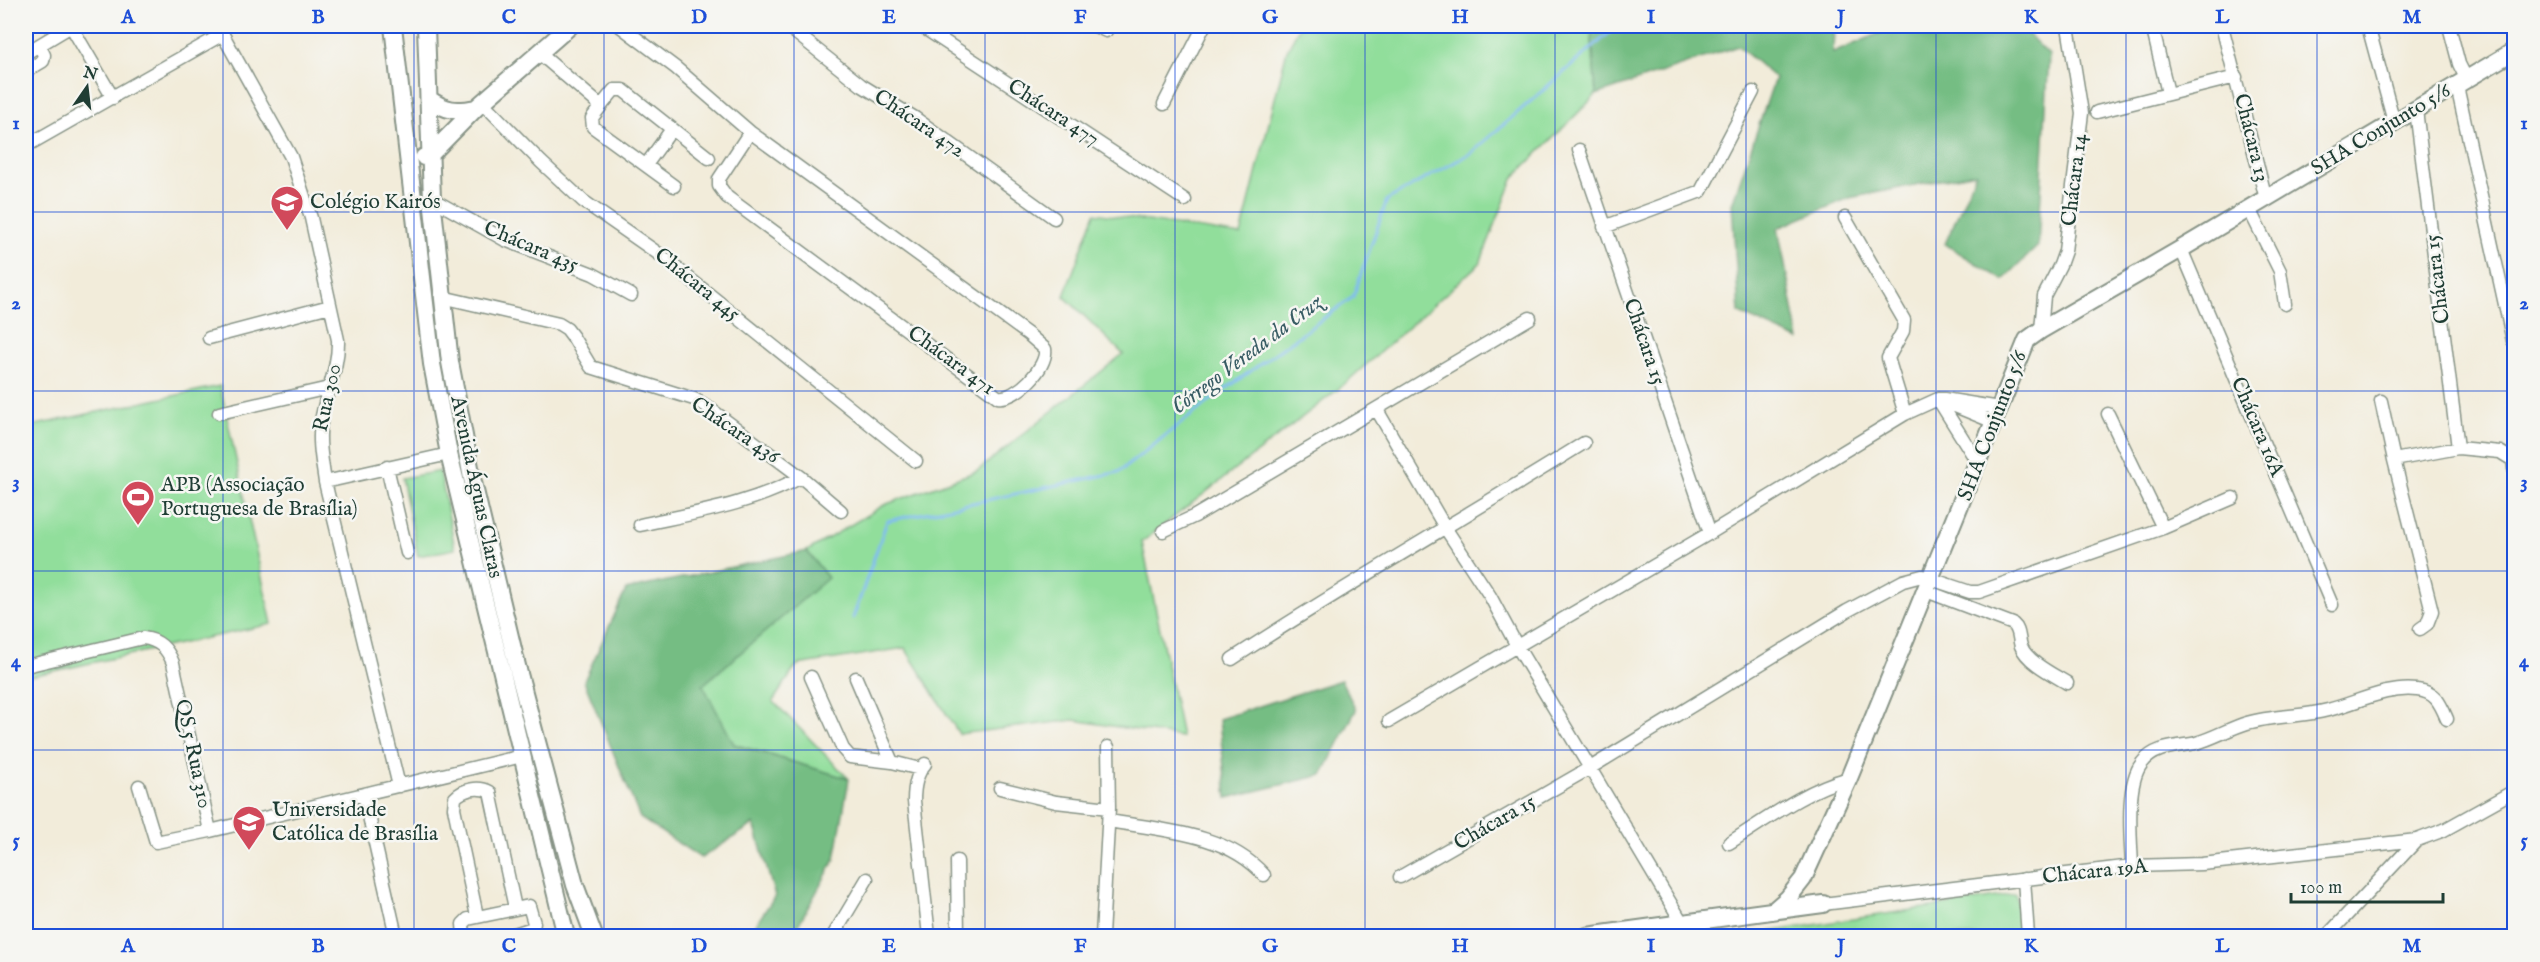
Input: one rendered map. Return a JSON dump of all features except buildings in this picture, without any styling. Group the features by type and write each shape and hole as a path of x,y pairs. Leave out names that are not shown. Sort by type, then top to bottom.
{"main road":[{"name":"Avenida Águas Claras","path":"393,26 432,364 448,454 559,915 566,936"},
{"name":"Avenida Águas Claras","path":"426,26 432,199 450,362 472,478 498,589 575,885 594,936"},
{"path":"406,143 416,155 429,156 480,106 570,26"},
{"name":"SHA Conjunto 5/6","path":"1773,911 1792,893 1808,868 1849,778 1978,463 2022,347 2027,340 2514,51"},
{"path":"429,99 442,109 457,112 480,106"},
{"path":"432,364 450,362"},
{"path":"1808,868 1811,888 1822,904"},
{"name":"Chácara 19A","path":"1587,936 1822,904"},
{"path":"559,915 585,910"}],"street":[{"path":"26,53 71,26 113,98"},
{"name":"Chácara 471","path":"620,26 676,68 750,132 1041,345 1045,349 1045,358 1031,378 1011,395 998,397 727,197 719,186 719,178 750,132"},
{"name":"Chácara 472","path":"787,26 861,85 915,118 1054,218"},
{"name":"Chácara 477","path":"921,26 1185,200"},
{"path":"1164,104 1204,26"},
{"name":"Chácara 14","path":"2041,330 2044,296 2065,251 2082,122 2068,26"},
{"path":"2152,26 2169,93"},
{"name":"Chácara 13","path":"2222,26 2266,198"},
{"path":"2368,26 2394,122"},
{"path":"2449,26 2459,64 2513,341"},
{"path":"26,146 113,98 220,30"},
{"name":"Rua 300","path":"220,30 291,157 311,218 338,352 321,420 319,444 325,482 399,786"},
{"path":"26,71 43,61 44,56 39,45"},
{"path":"538,53 601,106"},
{"name":"Chácara 13","path":"2097,112 2236,76"},
{"path":"674,186 593,127 592,118 614,90 623,90 709,159"},
{"path":"1604,227 1701,190 1753,92"},
{"name":"Chácara 445","path":"480,106 583,201 659,254 916,461"},
{"name":"Chácara 15","path":"2416,110 2458,448"},
{"path":"646,165 672,129"},
{"name":"Chácara 15","path":"1579,150 1710,533"},
{"name":"Chácara 435","path":"432,199 506,240 593,274 631,295"},
{"path":"2249,209 2280,271 2285,303"},
{"path":"1845,218 1904,320 1903,331 1888,358 1905,414"},
{"name":"Chácara 16A","path":"2181,249 2332,605"},
{"name":"Chácara 436","path":"442,297 559,324 573,337 591,367 694,399 801,477 841,511"},
{"path":"208,338 330,306"},
{"path":"1162,531 1195,516 1530,318"},
{"path":"219,413 329,388"},
{"path":"1938,399 1978,463"},
{"path":"1389,721 1710,533 1905,414 1938,399 1951,399 1996,415"},
{"path":"2381,401 2432,611 2427,624 2420,629"},
{"path":"1377,410 1446,529 1490,596 1517,646 1683,924"},
{"path":"2108,414 2163,528"},
{"path":"1232,659 1331,595 1446,529 1584,443"},
{"path":"2394,460 2458,448 2500,452 2512,460 2514,469"},
{"path":"325,482 448,454"},
{"path":"387,467 407,553"},
{"name":"Chácara 436","path":"640,525 723,507 788,485 801,477"},
{"path":"1929,585 1979,592 2163,528 2233,498"},
{"name":"Chácara 15","path":"1400,877 1590,768 1884,590 1916,577 1929,585"},
{"path":"1929,585 2013,624 2019,631 2024,650 2042,669 2067,683"},
{"name":"QS 5 Rua 310","path":"26,666 143,638 156,640 162,645 173,663 210,831 522,756"},
{"path":"811,677 843,749 850,757 923,767 914,787 914,807 929,936"},
{"path":"856,678 892,762"},
{"path":"2132,866 2130,811 2136,772 2142,763 2159,750 2198,742 2246,723 2327,711 2392,692 2415,689 2430,692 2438,698 2447,719"},
{"path":"1102,936 1109,815 1108,747"},
{"path":"463,771 468,790"},
{"path":"1729,843 1825,784 1849,778"},
{"path":"139,786 156,842 210,831"},
{"path":"1000,788 1211,842 1241,855 1264,875"},
{"path":"477,916 454,808 455,798 468,790 490,792 515,908"},
{"path":"2327,936 2417,840 2444,830 2514,791"},
{"path":"364,794 396,936"},
{"name":"Chácara 19A","path":"1822,904 2132,866 2202,864 2417,840"},
{"path":"957,861 958,936"},
{"path":"833,936 867,879"},
{"path":"2024,879 2028,936"},
{"path":"464,936 463,924 477,916 529,906 534,926 531,930 508,936"}],"green space":[{"path":"1300,26 1591,26 1596,95 1514,177 1480,263 1341,387 1142,542 1182,737 1074,720 959,734 905,648 797,665 773,701 849,779 733,744 702,685 827,578 807,551 884,505 977,471 1123,354 1064,296 1095,213 1241,235 1287,50"},
{"path":"1591,26 1834,26 1833,53 1896,26 2020,26 2049,55 2038,246 2003,280 1945,244 1976,173 1849,198 1778,228 1799,340 1739,313 1732,204 1775,78 1738,46 1596,95"},
{"name":"APB (Associação Portuguesa de Brasília)","path":"220,386 272,624 26,677 26,427"},
{"path":"440,471 455,549 418,556 402,478"},
{"path":"807,551 828,578 703,685 734,744 849,779 835,859 792,936 748,936 775,896 754,824 701,858 640,818 584,681 626,590"},
{"path":"1341,680 1356,710 1322,775 1227,798 1219,719"},
{"path":"2016,894 2019,936 1742,936"}],"waterway":[{"name":"Córrego Vereda da Cruz","path":"853,618 887,521 1119,472 1212,399 1353,297 1387,200 1471,153 1617,26"}],"place":[{"name":"Colégio Kairós","path":"287,231"},
{"name":"APB (Associação Portuguesa de Brasília)","path":"138,526"},
{"name":"Universidade Católica de Brasília","path":"249,851"}]}
